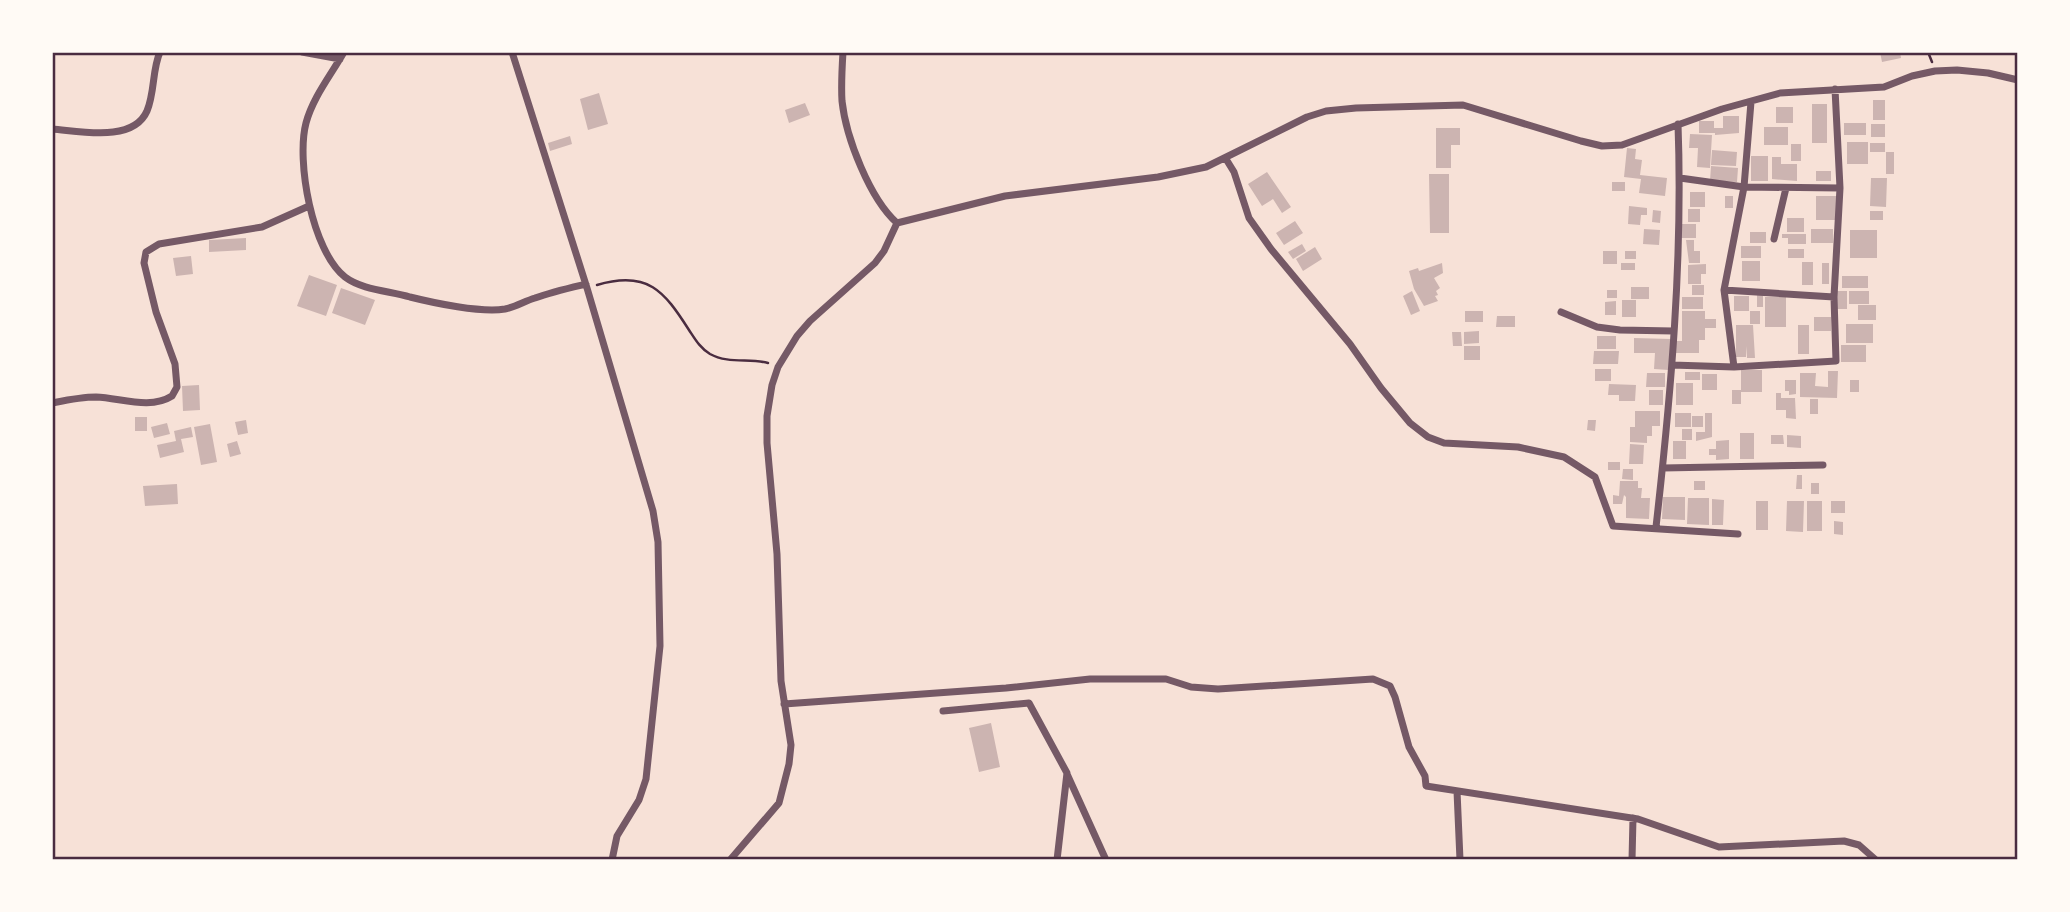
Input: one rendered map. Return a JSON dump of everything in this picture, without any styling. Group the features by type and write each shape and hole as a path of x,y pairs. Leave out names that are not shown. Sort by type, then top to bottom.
{"street":[{"path":"52,129 121,133 136,124 147,113 160,52"},
{"path":"302,52 342,56 314,102 306,124 304,168 309,206 328,257 344,276 359,285 450,305 503,310 586,286"},
{"path":"512,52 646,486 658,541 660,646 646,779 639,800 617,836 612,859"},
{"path":"843,52 842,102 853,142 879,202 897,223"},
{"path":"897,223 1005,196 1158,177 1206,167 1307,117 1356,107 1463,105 1602,146 1632,143 1678,124 1780,93 1884,87 1912,76 1935,71 1978,72 2018,79"},
{"path":"1672,365 1734,367 1836,361 1834,296 1840,188 1835,89"},
{"path":"1734,367 1724,290 1744,187 1751,102"},
{"path":"1656,527 1672,365 1680,178 1678,124"},
{"path":"1226,159 1234,172 1250,218 1271,249 1350,344 1410,423 1428,437 1444,443 1518,447 1564,457 1582,466 1595,478 1613,526 1738,534"},
{"path":"1680,178 1744,187 1840,188"},
{"path":"1774,239 1786,188"},
{"path":"52,403 98,397 154,403 172,396 177,387 175,364 156,312 144,263 146,252 159,244 262,227 309,206"},
{"path":"730,859 779,803 791,745 781,681 778,554 767,443 769,397 778,367 797,336 875,263 884,251 897,223"},
{"path":"1724,290 1834,296"},
{"path":"1561,312 1597,327 1673,331"},
{"path":"1663,468 1823,465"},
{"path":"784,704 1006,688 1090,679 1166,679 1191,687 1218,689 1373,679 1390,687 1395,697 1409,747 1425,776 1426,786 1633,818 1719,847 1844,841 1859,845 1876,859"},
{"path":"943,711 1030,703 1067,774 1106,859"},
{"path":"1057,859 1067,774"},
{"path":"1457,791 1460,859"},
{"path":"1632,859 1633,818"}],"path":[{"path":"586,286 627,280 656,288 675,306 699,345 709,354 719,358 751,359 778,367"}],"building":[{"path":"1880,52 1900,52 1901,58 1882,62"},
{"path":"599,93 608,124 588,130 580,99"},
{"path":"1873,100 1885,100 1885,120 1873,120"},
{"path":"805,103 810,115 789,123 785,110"},
{"path":"1812,104 1827,104 1827,143 1812,143"},
{"path":"1776,107 1793,107 1793,123 1776,123"},
{"path":"1723,116 1739,116 1739,133 1699,133 1699,121 1714,121 1714,128 1723,128"},
{"path":"1844,123 1866,123 1866,135 1844,135"},
{"path":"1871,124 1885,124 1885,137 1871,137"},
{"path":"1764,127 1788,127 1788,145 1764,145"},
{"path":"1436,128 1460,128 1460,145 1451,145 1451,168 1436,168"},
{"path":"1690,134 1712,135 1710,168 1697,167 1698,148 1689,148"},
{"path":"570,136 572,144 550,151 548,143"},
{"path":"1847,142 1868,142 1868,164 1847,164"},
{"path":"1870,143 1885,143 1885,152 1870,152"},
{"path":"1791,144 1801,144 1801,161 1791,161"},
{"path":"1627,148 1636,149 1635,159 1642,160 1640,175 1667,178 1665,196 1639,193 1641,179 1624,177"},
{"path":"1712,150 1737,152 1736,166 1711,165"},
{"path":"1886,152 1894,152 1894,174 1886,174"},
{"path":"1751,156 1768,156 1768,181 1751,181"},
{"path":"1772,157 1781,157 1781,164 1797,164 1797,181 1772,179"},
{"path":"1711,166 1738,168 1737,182 1710,181"},
{"path":"1816,171 1831,171 1831,181 1816,181"},
{"path":"1267,172 1291,207 1282,213 1273,199 1262,206 1248,184"},
{"path":"1429,174 1449,174 1449,233 1430,233"},
{"path":"1871,178 1887,178 1886,207 1870,206"},
{"path":"1612,182 1625,182 1625,191 1612,191"},
{"path":"1690,192 1705,192 1705,207 1690,207"},
{"path":"1725,196 1733,196 1733,208 1725,208"},
{"path":"1816,196 1837,196 1837,220 1816,220"},
{"path":"1629,206 1647,208 1647,215 1641,215 1640,225 1628,224"},
{"path":"1688,209 1700,209 1700,222 1688,222"},
{"path":"1653,210 1661,211 1660,223 1652,222"},
{"path":"1870,211 1883,211 1883,220 1870,220"},
{"path":"1787,218 1804,218 1804,232 1787,232"},
{"path":"1295,221 1303,233 1284,245 1276,233"},
{"path":"1681,224 1696,224 1696,238 1681,238"},
{"path":"1644,229 1660,230 1659,245 1643,244"},
{"path":"1811,229 1833,229 1833,243 1811,243"},
{"path":"1850,230 1877,230 1877,258 1850,258"},
{"path":"1750,232 1766,232 1766,243 1750,243"},
{"path":"1782,234 1806,234 1806,244 1788,244 1788,238 1782,238"},
{"path":"246,238 246,250 209,252 209,240"},
{"path":"1686,240 1694,240 1694,251 1700,251 1700,263 1689,263"},
{"path":"1302,244 1306,251 1293,259 1288,252"},
{"path":"1741,246 1761,246 1761,258 1741,258"},
{"path":"1315,247 1322,259 1303,271 1296,259"},
{"path":"1788,249 1804,249 1804,258 1788,258"},
{"path":"1603,251 1617,251 1617,264 1603,264"},
{"path":"1625,251 1636,251 1636,259 1625,259"},
{"path":"191,256 193,274 176,276 173,258"},
{"path":"1742,261 1760,261 1760,281 1742,281"},
{"path":"1802,262 1813,262 1813,285 1802,285"},
{"path":"1442,263 1443,273 1434,278 1440,288 1435,296 1438,301 1424,306 1414,289 1409,271 1418,268 1419,271"},
{"path":"1621,263 1635,263 1635,270 1621,270"},
{"path":"1822,263 1829,263 1829,284 1822,284"},
{"path":"1706,264 1706,274 1701,274 1701,284 1688,284 1688,265"},
{"path":"309,275 337,285 326,316 297,306"},
{"path":"1842,276 1868,276 1868,288 1842,288"},
{"path":"1692,285 1704,285 1704,295 1692,295"},
{"path":"1631,287 1649,287 1649,299 1631,299"},
{"path":"341,288 375,300 365,325 332,313"},
{"path":"1607,290 1617,290 1617,298 1607,298"},
{"path":"1412,291 1420,311 1411,315 1403,296"},
{"path":"1837,291 1847,291 1847,309 1837,309"},
{"path":"1849,291 1869,291 1869,304 1849,304"},
{"path":"1757,295 1763,295 1763,307 1757,307"},
{"path":"1734,296 1749,296 1749,311 1734,311"},
{"path":"1682,297 1703,297 1703,309 1682,309"},
{"path":"1765,297 1786,297 1786,327 1765,327"},
{"path":"1622,300 1636,300 1636,317 1622,317"},
{"path":"1616,301 1616,315 1605,315 1605,302"},
{"path":"1858,305 1876,305 1876,320 1858,320"},
{"path":"1465,311 1483,311 1483,322 1465,322"},
{"path":"1682,311 1705,311 1705,319 1716,319 1716,328 1705,328 1705,340 1699,340 1699,353 1675,353 1675,341 1682,341"},
{"path":"1750,311 1760,311 1760,324 1750,324"},
{"path":"1497,316 1515,316 1515,327 1496,327"},
{"path":"1814,317 1831,317 1831,331 1814,331"},
{"path":"1846,324 1873,324 1873,343 1846,343"},
{"path":"1736,325 1753,325 1755,358 1747,358 1747,346 1746,357 1736,357"},
{"path":"1798,325 1809,325 1809,354 1798,354"},
{"path":"1479,331 1479,343 1464,344 1464,332"},
{"path":"1452,332 1461,332 1462,346 1453,346"},
{"path":"1597,336 1616,336 1616,349 1597,349"},
{"path":"1634,338 1671,339 1669,370 1654,369 1655,353 1634,353"},
{"path":"1841,345 1866,345 1866,362 1841,362"},
{"path":"1464,346 1480,346 1480,360 1464,360"},
{"path":"1594,351 1619,351 1618,364 1593,364"},
{"path":"1595,369 1611,369 1611,381 1595,381"},
{"path":"1741,370 1762,370 1762,392 1741,392 1741,404 1732,404 1732,390 1741,390"},
{"path":"1828,371 1838,371 1837,398 1800,397 1800,373 1816,373 1815,386 1828,387"},
{"path":"1685,372 1700,372 1700,380 1685,380"},
{"path":"1647,373 1665,373 1665,387 1646,387"},
{"path":"1702,374 1717,374 1717,390 1702,390"},
{"path":"1785,380 1796,380 1796,394 1789,395 1789,391 1785,391"},
{"path":"1850,380 1859,380 1859,392 1850,392"},
{"path":"1676,383 1693,383 1693,405 1676,405"},
{"path":"1609,384 1636,385 1635,401 1619,401 1619,395 1608,395"},
{"path":"199,385 200,410 183,411 182,386"},
{"path":"1649,390 1663,390 1663,405 1649,405"},
{"path":"1776,393 1781,393 1781,398 1795,398 1796,419 1786,418 1786,410 1776,410"},
{"path":"1810,399 1818,399 1818,414 1810,414"},
{"path":"1635,411 1660,411 1660,426 1652,426 1652,436 1647,436 1647,443 1630,442 1630,427 1635,427"},
{"path":"1675,413 1691,413 1691,427 1675,427"},
{"path":"1705,413 1712,413 1712,437 1696,441 1696,432 1705,432"},
{"path":"1692,416 1703,416 1703,427 1692,427"},
{"path":"135,417 147,417 147,431 135,431"},
{"path":"246,420 248,433 238,435 235,422"},
{"path":"1588,420 1596,420 1595,431 1587,430"},
{"path":"167,423 170,434 154,438 151,427"},
{"path":"210,424 217,462 201,465 194,427"},
{"path":"191,427 193,437 181,439 184,452 160,458 157,445 176,441 174,431"},
{"path":"1682,429 1692,429 1692,440 1682,440"},
{"path":"1740,433 1754,433 1754,459 1740,459"},
{"path":"1771,435 1783,435 1784,444 1771,444"},
{"path":"1787,435 1801,436 1801,448 1787,447"},
{"path":"1729,440 1729,459 1716,460 1716,455 1709,455 1709,449 1716,449 1716,441"},
{"path":"237,441 241,454 230,457 227,444"},
{"path":"1673,441 1686,441 1686,459 1673,459"},
{"path":"1630,444 1644,445 1643,464 1629,464"},
{"path":"1608,462 1620,462 1620,470 1608,470"},
{"path":"1623,469 1633,469 1633,480 1622,479"},
{"path":"1797,475 1802,475 1802,489 1796,489"},
{"path":"1620,481 1638,481 1638,488 1642,488 1641,498 1650,498 1649,519 1626,518 1624,495 1622,504 1613,504 1613,495 1619,496"},
{"path":"1694,481 1705,481 1705,490 1694,490"},
{"path":"1811,483 1819,483 1819,494 1811,494"},
{"path":"177,484 178,504 145,506 143,486"},
{"path":"1663,497 1685,497 1685,520 1662,519"},
{"path":"1688,498 1709,498 1709,525 1687,524"},
{"path":"1712,499 1724,500 1723,525 1712,525"},
{"path":"1756,501 1768,501 1768,530 1756,530"},
{"path":"1787,501 1804,501 1803,532 1786,531"},
{"path":"1807,501 1822,501 1822,531 1807,531"},
{"path":"1831,501 1845,501 1845,513 1831,513"},
{"path":"1834,521 1843,522 1843,535 1834,534"},
{"path":"991,723 1000,767 979,772 969,728"}]}
